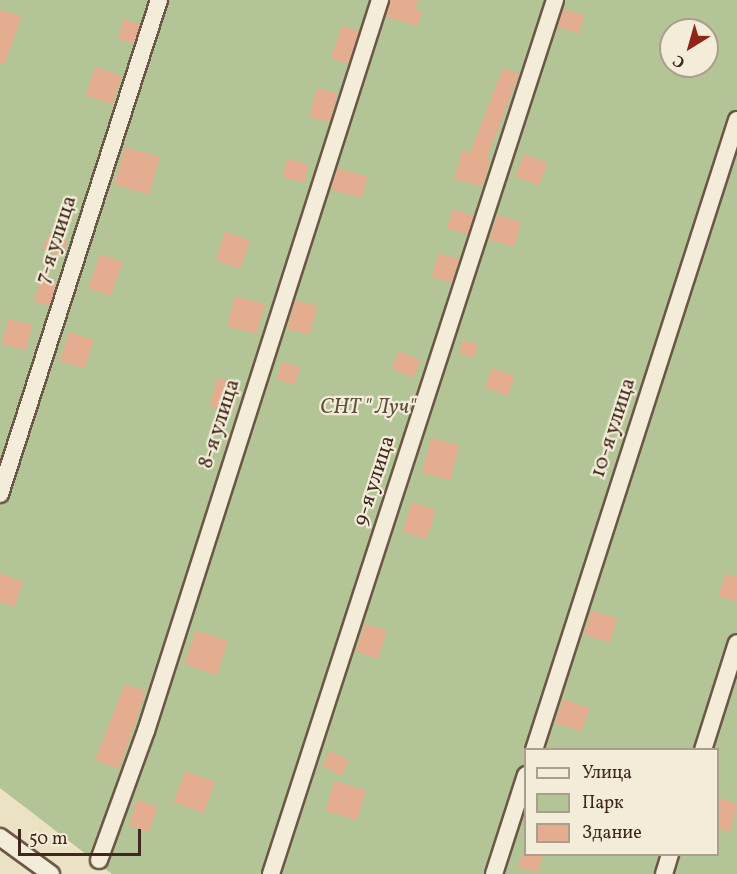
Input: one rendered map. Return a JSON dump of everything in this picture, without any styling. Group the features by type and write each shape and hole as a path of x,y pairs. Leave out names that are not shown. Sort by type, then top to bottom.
{"street":[{"name":"7-я улица","path":"0,494 159,0"},
{"name":"8-я улица","path":"99,860 146,731 380,0"},
{"name":"9-я улица","path":"271,874 555,0"},
{"name":"10-я улица","path":"535,748 737,120"},
{"path":"704,748 737,642"},
{"path":"494,874 524,778"},
{"path":"0,837 51,874"},
{"path":"664,874 670,856"}],"green space":[{"name":"СНТ \" Луч\"","path":"0,0 737,0 737,874 112,874 0,788"}],"building":[{"path":"390,0 418,0 415,9 422,11 418,26 386,17"},
{"path":"563,9 584,15 579,33 558,27"},
{"path":"0,10 22,16 4,64 0,63"},
{"path":"124,19 140,24 134,44 118,39"},
{"path":"342,26 359,32 348,64 331,58"},
{"path":"95,67 122,76 112,104 86,96"},
{"path":"503,68 519,74 487,157 490,158 483,186 454,179 462,151 470,153"},
{"path":"317,88 337,93 330,122 310,117"},
{"path":"125,147 160,157 149,194 114,184"},
{"path":"524,154 547,163 539,185 515,176"},
{"path":"287,159 308,164 304,182 283,178"},
{"path":"337,168 368,177 362,198 331,189"},
{"path":"453,209 474,216 468,235 447,228"},
{"path":"497,215 521,222 514,247 490,240"},
{"path":"225,232 250,240 240,269 216,261"},
{"path":"48,234 67,240 62,256 43,250"},
{"path":"439,253 459,259 452,283 432,277"},
{"path":"100,254 123,262 111,296 88,288"},
{"path":"41,278 57,283 50,306 34,301"},
{"path":"235,296 265,304 257,334 227,326"},
{"path":"295,300 317,306 309,335 287,329"},
{"path":"8,319 32,325 26,350 2,344"},
{"path":"69,332 94,340 84,369 60,361"},
{"path":"463,340 477,344 474,358 459,353"},
{"path":"399,351 421,361 413,378 391,368"},
{"path":"282,362 300,368 295,385 276,379"},
{"path":"492,368 515,376 508,396 485,388"},
{"path":"217,378 240,384 233,412 209,406"},
{"path":"431,438 459,445 450,480 422,473"},
{"path":"412,502 436,510 426,539 402,531"},
{"path":"0,573 23,582 14,607 0,602"},
{"path":"726,574 737,577 737,602 718,596"},
{"path":"591,611 617,618 611,642 585,635"},
{"path":"365,624 387,631 378,659 356,652"},
{"path":"196,630 228,641 216,675 184,664"},
{"path":"125,684 146,691 119,769 95,760"},
{"path":"563,699 589,708 581,732 555,723"},
{"path":"329,751 349,760 342,775 322,767"},
{"path":"185,771 215,782 204,813 174,802"},
{"path":"334,781 366,790 357,820 325,811"},
{"path":"719,798 737,804 730,832 719,829"},
{"path":"137,800 157,806 149,832 129,826"},
{"path":"522,855 543,856 538,872 518,867"}]}
